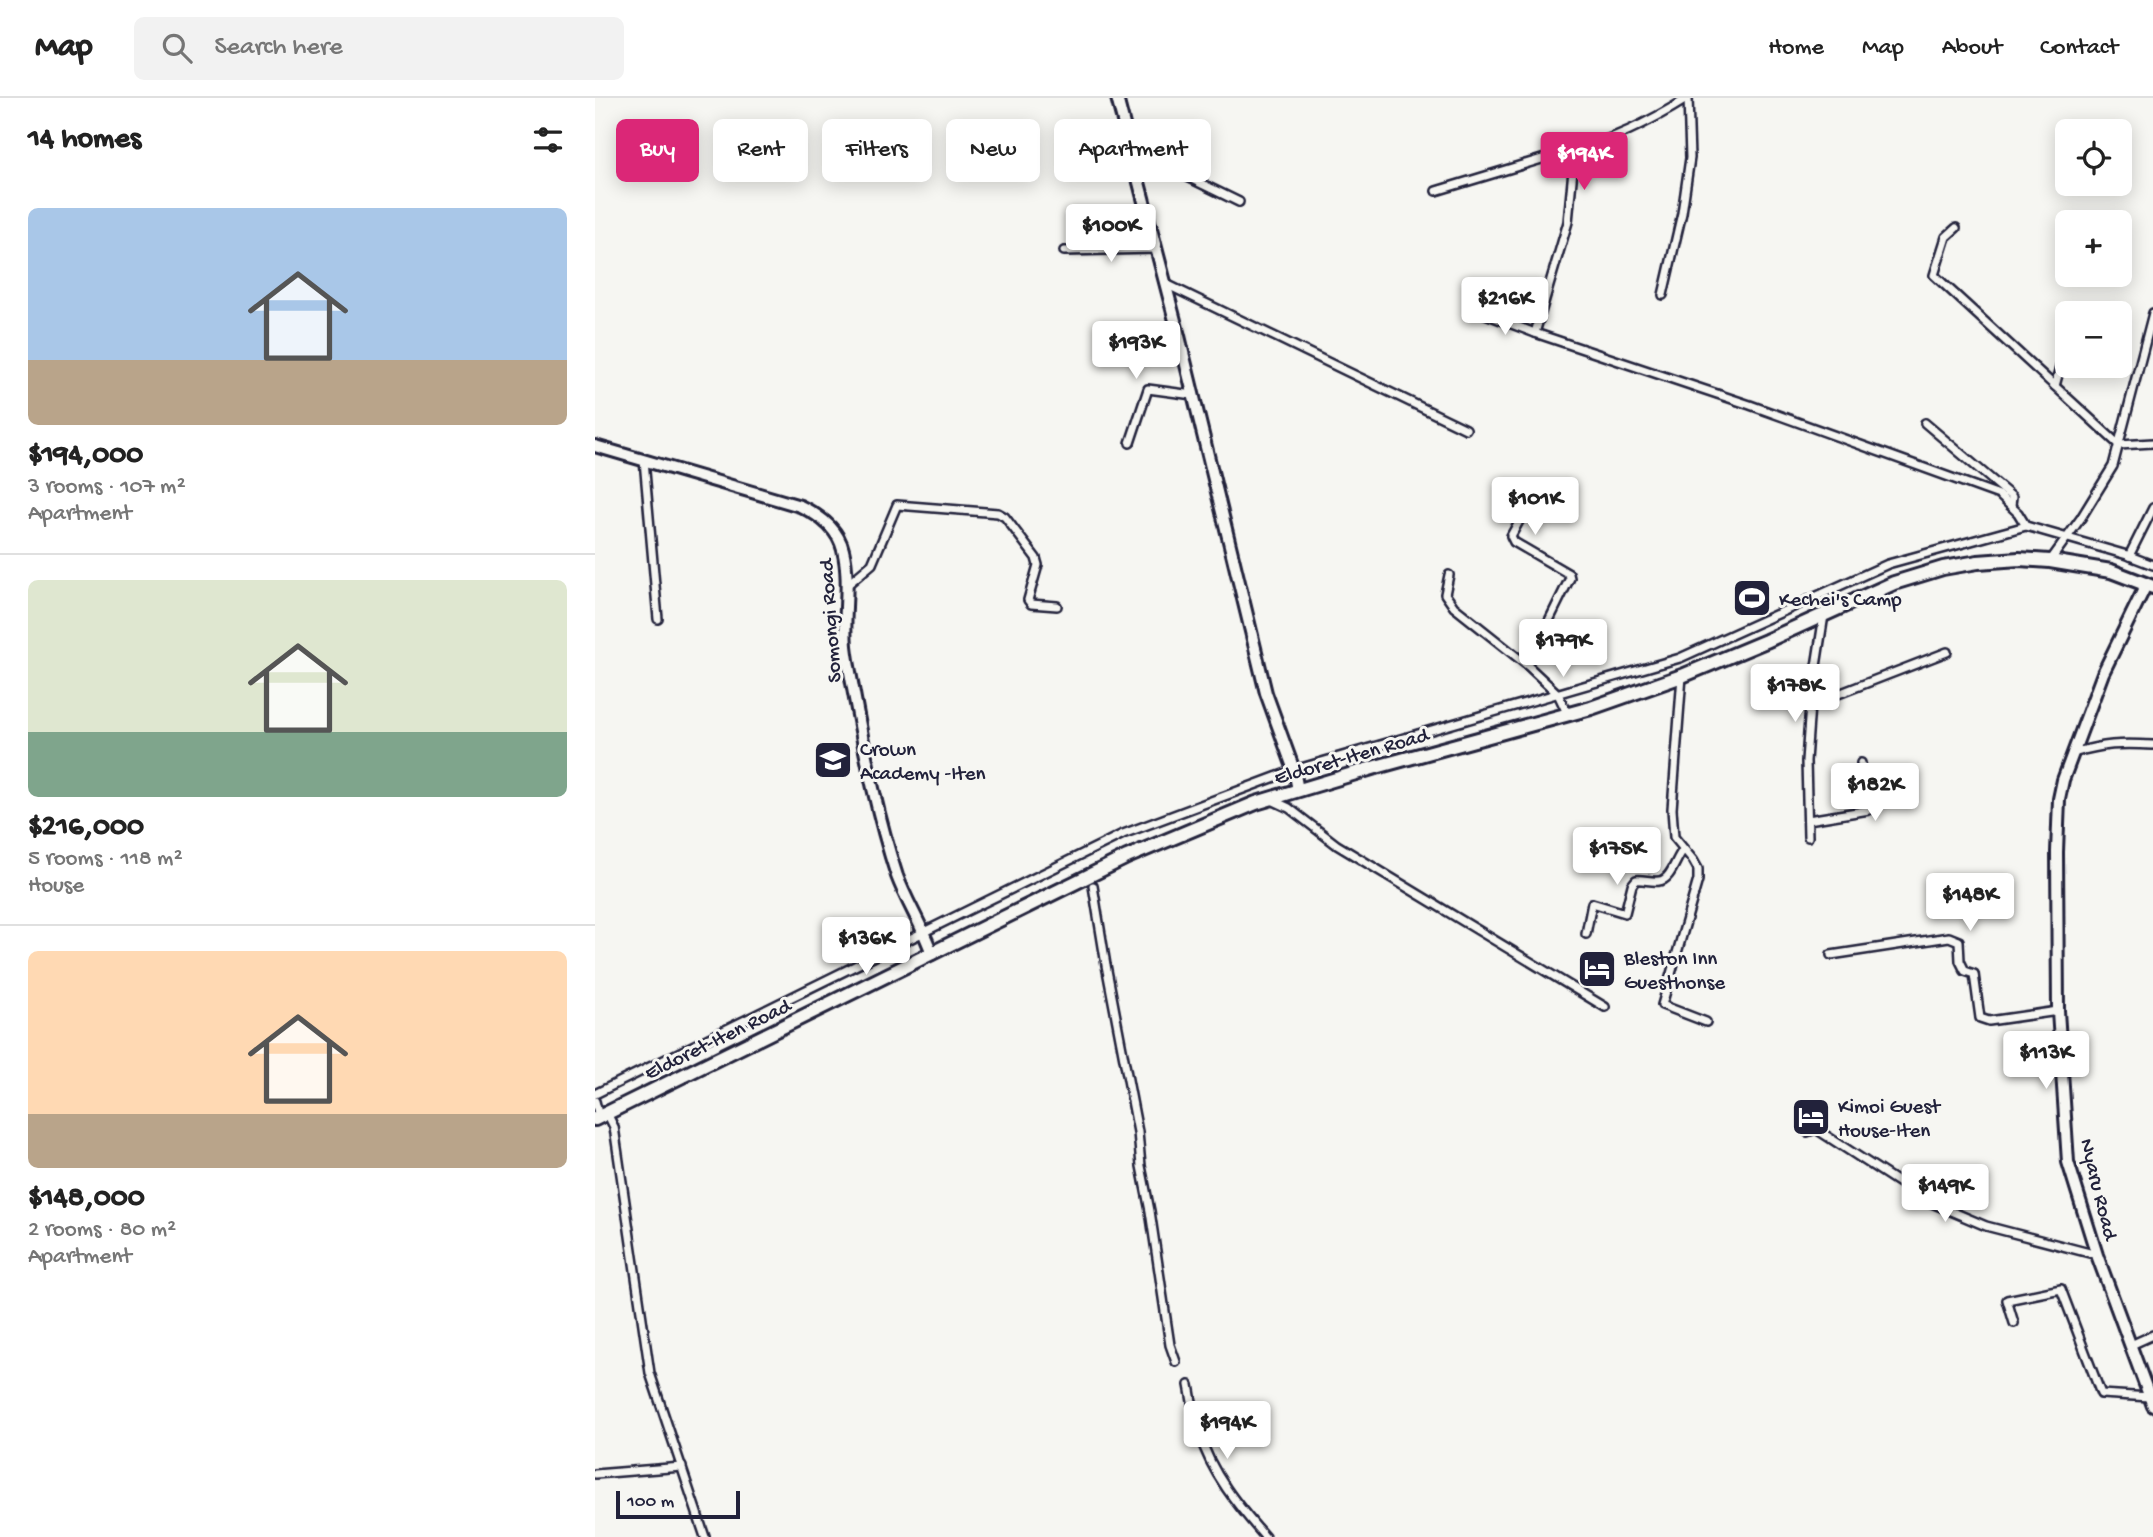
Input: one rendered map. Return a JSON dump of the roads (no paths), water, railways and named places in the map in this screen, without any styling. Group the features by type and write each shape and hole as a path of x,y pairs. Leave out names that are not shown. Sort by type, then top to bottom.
{"main road":[{"name":"Eldoret-Iten Road","path":"601,1116 1127,857 1268,799 1567,715 1682,676 1894,583 1943,568 2019,559 2111,571 2150,586"}],"street":[{"path":"1117,98 1122,119"},
{"path":"1436,191 1606,140 1663,114 1688,98"},
{"path":"1663,295 1682,213 1690,158 1688,98"},
{"path":"1535,333 1568,222 1575,149"},
{"path":"1139,182 1266,693 1294,770 1298,790"},
{"path":"1198,182 1239,202"},
{"path":"1956,228 1946,237 1934,275 2119,445 2153,443"},
{"path":"1065,251 1156,248"},
{"path":"1165,284 1467,429"},
{"path":"2050,561 2104,484 2113,466 2153,313"},
{"path":"1485,314 1750,405 1999,495 2011,505 2026,526"},
{"path":"2055,386 2057,378"},
{"path":"1130,443 1148,389 1193,395"},
{"path":"1925,423 2012,497 2011,505"},
{"name":"Somongi Road","path":"595,446 772,497 813,512 835,532 843,548 847,585 846,646 867,764 882,827 899,880 925,933 932,954"},
{"path":"644,460 658,619"},
{"path":"1527,665 1570,578 1566,572 1514,542 1511,536 1536,490"},
{"path":"847,585 872,564 897,505 998,513 1005,517 1036,558 1038,565 1028,600 1031,604 1057,606"},
{"path":"2129,555 2153,508"},
{"path":"595,1094 1123,834 1294,770 1680,658 1888,564 2026,526 2129,555 2153,565"},
{"path":"1449,575 1445,594 1454,607 1527,665 1558,694 1567,715"},
{"name":"Nyaru Road","path":"2150,586 2103,673 2063,780 2059,809 2058,1012 2068,1162 2097,1255 2151,1401"},
{"path":"1808,837 1806,761 1810,705 1825,614"},
{"path":"1810,705 1947,652"},
{"path":"1682,676 1672,809 1674,836 1698,869 1698,880 1662,1005 1706,1022"},
{"path":"2071,759 2100,745 2153,745"},
{"path":"1808,820 1869,810 1861,763"},
{"path":"1268,799 1289,808 1337,845 1605,1007"},
{"path":"1586,934 1592,903 1625,913 1632,885 1636,880 1666,879 1683,850"},
{"path":"1093,886 1138,1132 1170,1346 1176,1362"},
{"path":"1831,955 1949,937 1959,942 1960,961 1965,971 1974,974 1980,1018 1989,1021 2058,1012"},
{"path":"595,1101 601,1116 614,1127 650,1373 705,1537"},
{"path":"1807,1132 1817,1129 1927,1201 1986,1226 2097,1255"},
{"path":"2014,1323 2007,1300 2061,1289 2101,1394 2151,1401"},
{"path":"2130,1345 2153,1335"},
{"path":"1189,1385 1199,1434 1211,1461 1233,1501 1265,1537"},
{"path":"595,1474 682,1467"}],"place":[{"name":"Kechei's Camp","path":"1752,598"},
{"name":"Crown Academy -Iten","path":"833,760"},
{"name":"Bleston Inn Guesthonse","path":"1597,969"},
{"name":"Kimoi Guest House-Iten","path":"1811,1117"}]}
